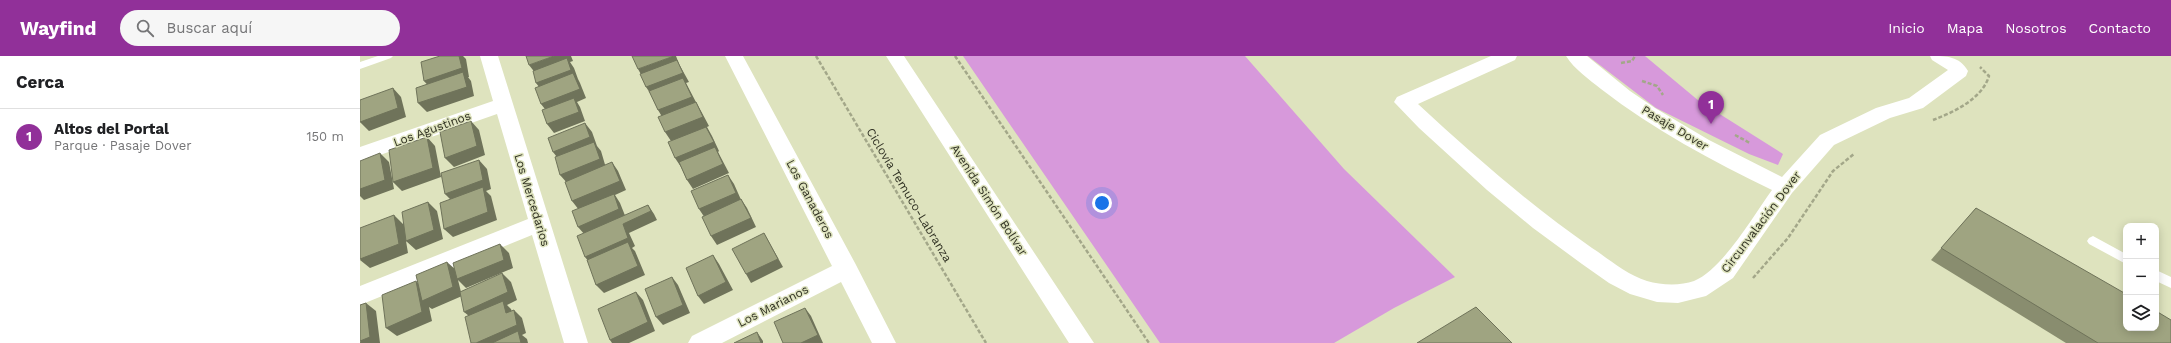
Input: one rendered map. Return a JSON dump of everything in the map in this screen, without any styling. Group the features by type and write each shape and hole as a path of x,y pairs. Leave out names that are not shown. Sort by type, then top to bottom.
{"street":[{"name":"Los Mercedarios","path":"489,56 576,343"},
{"name":"Los Ganaderos","path":"734,56 884,343"},
{"name":"Avenida Simón Bolívar","path":"895,56 1082,343"},
{"name":"Circunvalación Dover","path":"1508,56 1404,102 1453,148 1559,237 1627,283 1646,290 1672,293 1701,289 1714,282 1725,272 1785,187 1827,140 1883,113 1916,103 1959,71 1954,65 1939,56"},
{"name":"Pasaje Dover","path":"1574,56 1615,90 1693,141 1785,187"},
{"name":"Los Agustinos","path":"360,155 504,104"},
{"path":"360,296 539,223"},
{"name":"Los Marianos","path":"700,343 846,269"}],"lane":[{"path":"360,66 388,56"},
{"path":"2093,241 2123,257"},
{"path":"2159,277 2171,283"}],"path":[{"name":"Ciclovía Temuco-Labranza","path":"816,56 986,343"},
{"path":"955,56 1149,343"},
{"path":"1625,63 1632,61 1635,56"},
{"path":"1927,121 1942,118 1957,111 1986,86 1989,76 1984,69 1978,66"},
{"path":"1749,282 1788,238 1833,171 1858,151"}],"shaded area":[{"path":"963,56 1245,56 1344,169 1455,277 1394,308 1334,343 1160,343"},
{"path":"1588,56 1645,56 1699,101 1783,154 1778,165 1749,154 1656,108"}],"building":[{"path":"440,56 459,56 462,68 424,81 421,62"},
{"path":"526,56 554,56 529,65"},
{"path":"632,56 674,56 638,69"},
{"path":"567,58 571,70 536,83 533,71"},
{"path":"677,60 683,73 646,87 640,74"},
{"path":"463,72 467,87 418,103 416,88"},
{"path":"573,73 580,89 541,104 535,88"},
{"path":"683,78 692,97 658,110 649,91"},
{"path":"393,88 398,108 360,122 360,100"},
{"path":"574,98 579,112 547,124 542,110"},
{"path":"696,102 703,117 665,132 658,117"},
{"path":"471,121 477,146 445,158 440,132"},
{"path":"585,123 590,137 553,152 548,138"},
{"path":"706,127 714,142 675,158 668,142"},
{"path":"427,137 433,168 393,182 389,150"},
{"path":"594,142 600,159 560,175 555,157"},
{"path":"715,147 723,164 687,180 679,162"},
{"path":"380,153 385,180 360,189 360,161"},
{"path":"479,160 483,180 445,194 441,173"},
{"path":"612,162 620,181 572,201 565,182"},
{"path":"728,175 736,193 699,209 691,191"},
{"path":"483,187 488,212 444,229 440,203"},
{"path":"614,194 619,209 578,227 572,211"},
{"path":"741,199 751,218 711,236 702,217"},
{"path":"428,202 434,230 406,241 402,212"},
{"path":"648,205 651,211 623,224 628,238 585,257 577,236"},
{"path":"1976,208 2123,292 2123,331 2159,331 2159,313 2171,320 2171,343 2098,343 1941,248"},
{"path":"394,215 399,244 360,259 360,228"},
{"path":"764,233 778,259 746,274 732,249"},
{"path":"628,242 638,266 596,285 587,260"},
{"path":"500,244 504,260 457,279 453,263"},
{"path":"713,255 726,282 698,296 686,268"},
{"path":"447,262 453,287 422,301 416,275"},
{"path":"502,273 508,292 464,312 460,292"},
{"path":"672,277 683,305 656,317 645,289"},
{"path":"416,281 422,312 386,328 382,295"},
{"path":"636,292 648,322 610,340 598,309"},
{"path":"503,301 506,313 514,310 517,325 476,343 471,343 465,317"},
{"path":"366,303 370,337 360,341 360,305"},
{"path":"1476,307 1512,343 1417,343"},
{"path":"805,308 818,335 801,343 783,343 774,322"},
{"path":"518,331 521,343 492,343"},
{"path":"757,332 761,343 734,343"}],"place":[{"name":"Altos del Portal","path":"1711,124"}]}
